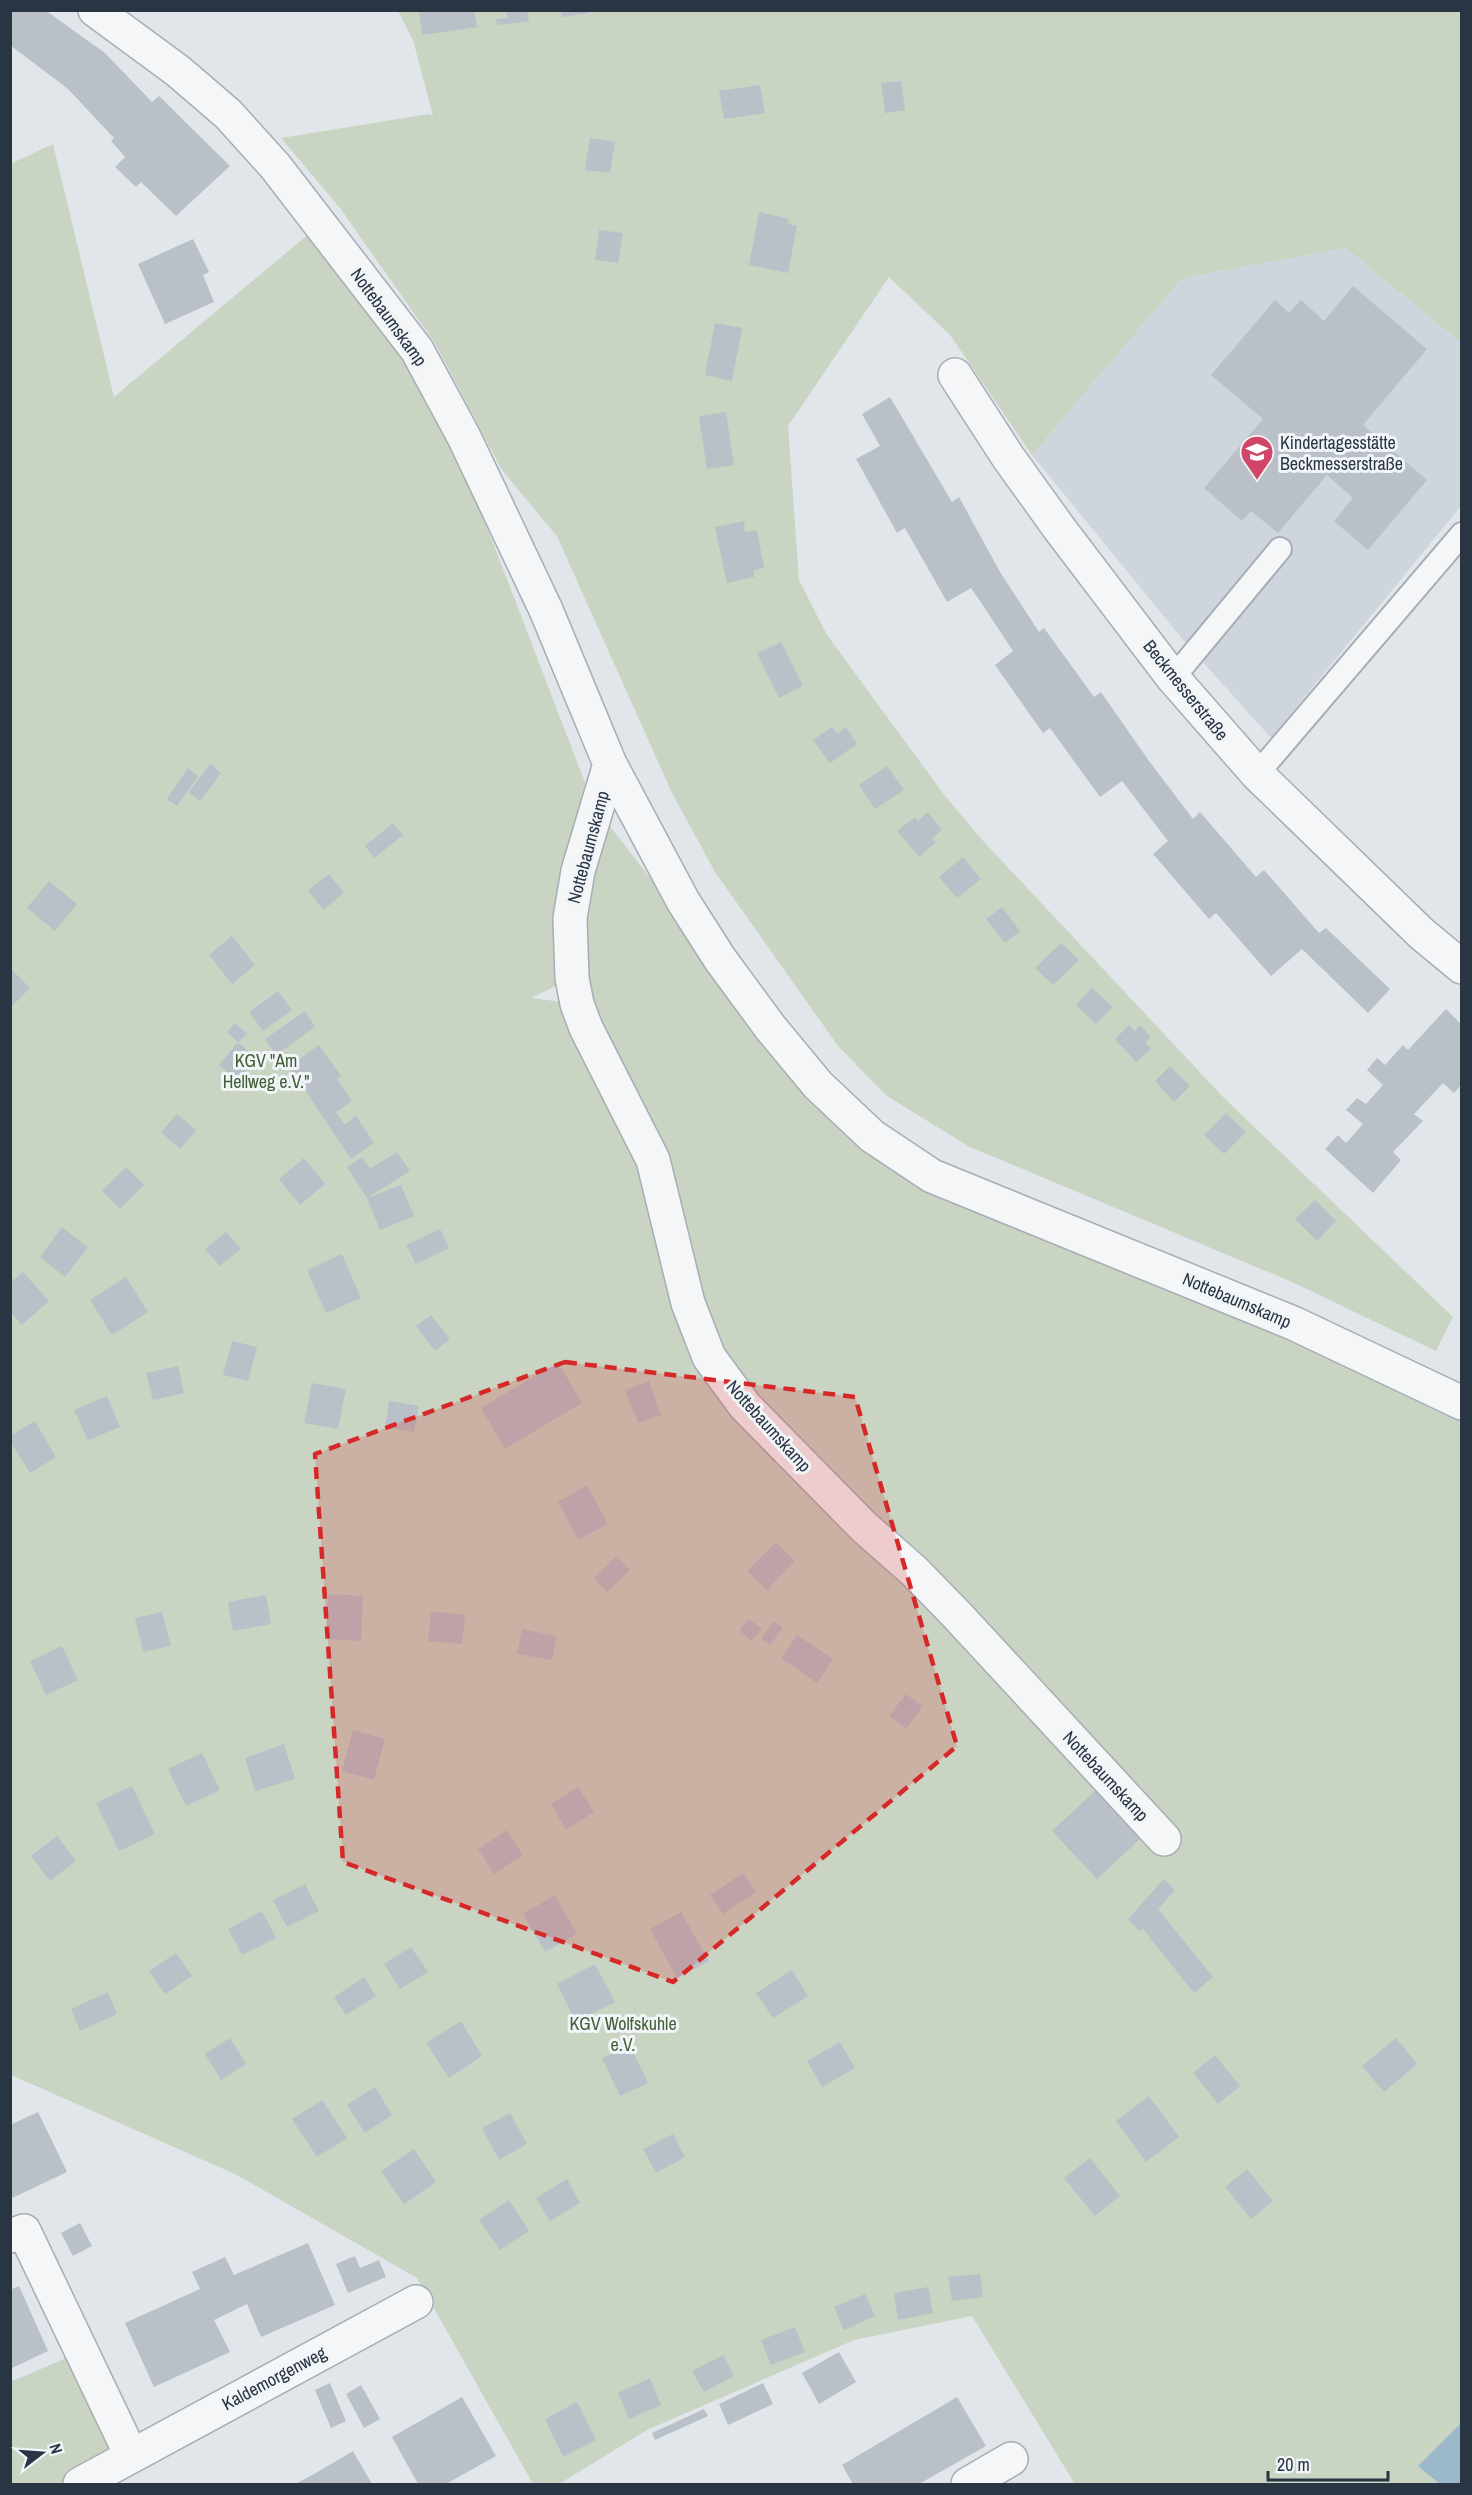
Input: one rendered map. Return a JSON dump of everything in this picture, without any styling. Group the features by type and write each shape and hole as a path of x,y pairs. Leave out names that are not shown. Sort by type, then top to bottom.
{"street":[{"name":"Nottebaumskamp","path":"95,10 178,71 228,114 275,166 417,350 464,437 546,610 610,764 683,901 720,959 770,1027 818,1085 872,1136 932,1176 1293,1323 1461,1403"},
{"name":"Beckmesserstraße","path":"955,375 1008,457 1059,528 1173,678 1257,774 1422,934 1461,967"},
{"name":"Nottebaumskamp","path":"610,764 578,871 570,918 572,978 577,1004 586,1028 652,1160 688,1303 709,1357 745,1406 864,1527 914,1571 956,1614 1164,1839"},
{"path":"10,2236 24,2231 131,2455"},
{"name":"Kaldemorgenweg","path":"80,2484 416,2302"},
{"path":"968,2484 1011,2459"}],"lane":[{"path":"1257,774 1461,534"},
{"path":"1173,678 1280,549"}],"highlighted area":[{"path":"565,1362 855,1397 957,1746 673,1982 343,1862 315,1454"}],"shaded area":[{"name":"Kindertagesstätte Beckmesserstraße","path":"1346,248 1461,343 1461,506 1271,738 1184,641 1032,455 1182,278"}],"green space":[{"path":"398,11 1461,11 1461,343 1346,248 1182,278 1032,455 950,335 889,277 788,426 799,580 827,635 945,796 984,842 1225,1099 1453,1317 1436,1351 1292,1282 968,1146 887,1096 838,1046 715,872 672,793 557,536 502,470 435,343 340,208 281,138 429,114 433,116 413,40"},
{"path":"53,144 114,397 311,232 404,355 469,480 587,788 570,910 572,978 531,998 577,1004 644,1142 575,988 574,926 581,874 605,820 700,942 755,1020 817,1095 869,1143 930,1179 1461,1404 1461,2484 1075,2484 972,2316 854,2340 647,2430 559,2484 533,2484 417,2278 235,2174 11,2075 10,164","holes":["700,1323 713,1354 752,1403 709,1357","838,1497 959,1615 1058,1718 956,1614 864,1527"]},
{"path":"81,2352 131,2455 80,2484 11,2484 10,2382"}],"water":[{"path":"1461,2423 1461,2484 1440,2484 1418,2466"}],"building":[{"path":"10,10 45,10 105,53 152,102 159,96 230,166 176,216 141,182 136,187 115,167 125,157 111,141 114,138 68,89 10,45"},
{"path":"419,10 474,10 477,27 422,35"},
{"path":"506,10 527,10 529,21 497,25 496,19 508,18"},
{"path":"561,10 589,10 589,13 562,17"},
{"path":"901,81 905,110 885,113 881,83"},
{"path":"760,85 765,113 724,119 719,91"},
{"path":"590,138 615,142 610,173 585,170"},
{"path":"759,212 789,219 788,224 797,226 788,273 749,265"},
{"path":"599,230 623,233 618,263 595,260"},
{"path":"193,239 209,272 203,275 214,302 165,324 138,264"},
{"path":"1353,286 1427,349 1363,425 1427,480 1368,550 1334,521 1353,498 1327,475 1278,533 1251,511 1242,521 1204,488 1263,419 1211,375 1275,300 1289,313 1301,300 1324,321"},
{"path":"715,323 742,328 732,381 705,375"},
{"path":"890,397 952,502 959,497 1000,572 1039,632 1044,628 1094,697 1101,692 1193,819 1200,812 1256,877 1264,870 1319,933 1326,928 1390,989 1368,1013 1302,949 1271,976 1216,913 1209,919 1153,854 1168,841 1122,781 1100,797 1050,728 1043,733 995,665 1013,651 982,604 971,588 947,602 905,528 897,533 856,459 880,446 862,414"},
{"path":"726,412 734,465 707,469 699,416"},
{"path":"744,521 745,532 757,530 764,568 754,570 754,577 727,583 715,527"},
{"path":"781,642 803,686 779,698 757,653"},
{"path":"832,727 837,734 846,727 857,744 830,763 813,740"},
{"path":"210,764 221,773 200,801 189,792"},
{"path":"887,766 904,790 875,809 859,785"},
{"path":"188,768 198,776 177,806 167,799"},
{"path":"928,812 942,830 932,838 936,842 919,857 897,831 915,817 918,821"},
{"path":"393,823 403,835 374,858 365,846"},
{"path":"963,857 981,879 957,898 939,877"},
{"path":"329,874 344,893 323,910 308,890"},
{"path":"49,881 77,904 55,931 27,908"},
{"path":"1002,907 1020,931 1005,943 986,919"},
{"path":"232,936 255,965 232,984 209,955"},
{"path":"1061,943 1079,960 1053,985 1035,968"},
{"path":"10,968 30,988 10,1008"},
{"path":"1092,988 1113,1007 1096,1024 1076,1005"},
{"path":"278,991 292,1010 263,1031 249,1012"},
{"path":"1446,1009 1461,1024 1461,1085 1454,1093 1443,1083 1414,1114 1423,1121 1393,1152 1401,1160 1373,1193 1325,1149 1338,1135 1346,1143 1363,1124 1346,1110 1357,1098 1366,1104 1383,1085 1367,1070 1377,1058 1385,1065 1403,1045 1408,1050"},
{"path":"305,1011 315,1027 276,1055 265,1039"},
{"path":"235,1023 247,1034 238,1042 227,1032"},
{"path":"1129,1025 1135,1031 1140,1025 1151,1037 1145,1042 1151,1049 1136,1062 1115,1039"},
{"path":"238,1042 257,1059 237,1081 219,1065"},
{"path":"319,1045 341,1076 337,1079 352,1101 336,1112 345,1125 356,1116 374,1143 351,1159 289,1066"},
{"path":"1170,1066 1190,1086 1174,1102 1155,1081"},
{"path":"1226,1113 1246,1132 1224,1154 1204,1135"},
{"path":"177,1114 196,1130 180,1149 161,1132"},
{"path":"397,1152 410,1171 367,1198 347,1167 362,1157 370,1169"},
{"path":"304,1158 325,1184 300,1205 279,1179"},
{"path":"126,1167 144,1185 120,1209 102,1191"},
{"path":"401,1185 414,1216 380,1230 367,1198"},
{"path":"1315,1200 1336,1221 1317,1241 1295,1219"},
{"path":"62,1227 88,1247 65,1277 40,1257"},
{"path":"440,1229 449,1248 416,1264 406,1245"},
{"path":"226,1232 241,1249 220,1266 205,1249"},
{"path":"342,1254 361,1298 326,1313 307,1270"},
{"path":"23,1272 49,1301 22,1325 10,1312 10,1283"},
{"path":"126,1277 148,1312 112,1335 90,1300"},
{"path":"431,1315 450,1339 435,1351 416,1326"},
{"path":"232,1341 257,1347 248,1381 223,1375"},
{"path":"558,1362 582,1403 505,1449 481,1408"},
{"path":"178,1366 184,1393 153,1400 146,1373"},
{"path":"649,1381 661,1415 638,1423 625,1390"},
{"path":"312,1383 346,1389 338,1429 304,1423"},
{"path":"107,1396 120,1427 88,1440 74,1410"},
{"path":"389,1401 419,1406 414,1432 385,1427"},
{"path":"35,1421 56,1457 30,1473 10,1441 10,1436"},
{"path":"587,1485 608,1524 578,1540 558,1502"},
{"path":"776,1542 795,1561 767,1590 747,1571"},
{"path":"617,1556 630,1570 607,1592 594,1578"},
{"path":"328,1594 363,1596 361,1641 326,1639"},
{"path":"266,1595 271,1624 233,1631 228,1602"},
{"path":"431,1611 465,1615 462,1644 428,1641"},
{"path":"162,1612 171,1646 143,1652 135,1618"},
{"path":"749,1619 762,1629 751,1641 739,1630"},
{"path":"774,1621 783,1628 770,1645 761,1639"},
{"path":"522,1629 557,1636 552,1660 517,1654"},
{"path":"797,1635 833,1659 817,1683 781,1658"},
{"path":"62,1646 78,1680 46,1695 30,1661"},
{"path":"906,1694 923,1706 906,1729 889,1716"},
{"path":"353,1730 385,1739 374,1780 342,1771"},
{"path":"284,1744 295,1779 255,1791 245,1758"},
{"path":"202,1753 220,1790 186,1806 168,1769"},
{"path":"132,1786 155,1834 119,1851 96,1803"},
{"path":"578,1787 594,1812 566,1830 551,1804"},
{"path":"1096,1790 1140,1839 1097,1879 1052,1831"},
{"path":"507,1830 523,1855 494,1874 478,1849"},
{"path":"57,1836 76,1861 50,1881 31,1856"},
{"path":"743,1873 756,1892 723,1914 710,1895"},
{"path":"1164,1879 1175,1890 1158,1909 1213,1977 1194,1993 1143,1929 1139,1931 1128,1919"},
{"path":"305,1884 319,1911 287,1927 273,1900"},
{"path":"555,1895 577,1934 545,1952 523,1914"},
{"path":"262,1911 276,1938 242,1955 228,1929"},
{"path":"681,1912 709,1961 677,1978 650,1929"},
{"path":"411,1947 428,1972 400,1989 384,1964"},
{"path":"176,1953 192,1976 165,1994 149,1971"},
{"path":"595,1964 615,2002 576,2022 557,1984"},
{"path":"792,1970 808,1996 773,2018 756,1993"},
{"path":"364,1977 376,1996 346,2015 334,1997"},
{"path":"108,1992 117,2014 80,2031 71,2009"},
{"path":"461,2021 482,2056 449,2078 426,2043"},
{"path":"230,2038 246,2064 221,2080 205,2054"},
{"path":"1396,2038 1417,2064 1384,2092 1362,2066"},
{"path":"840,2042 855,2068 822,2087 807,2061"},
{"path":"630,2045 648,2083 620,2096 602,2058"},
{"path":"1215,2055 1240,2086 1218,2104 1193,2073"},
{"path":"375,2087 392,2115 365,2133 347,2105"},
{"path":"1149,2096 1179,2137 1146,2162 1116,2121"},
{"path":"322,2100 347,2138 317,2157 292,2119"},
{"path":"38,2112 67,2172 10,2199 10,2125"},
{"path":"510,2113 527,2144 499,2160 482,2128"},
{"path":"673,2134 685,2157 656,2173 643,2149"},
{"path":"414,2149 436,2182 404,2204 381,2171"},
{"path":"1090,2158 1120,2196 1095,2216 1064,2178"},
{"path":"1247,2169 1273,2201 1251,2219 1225,2187"},
{"path":"567,2179 580,2203 550,2221 536,2198"},
{"path":"509,2200 529,2231 500,2250 479,2220"},
{"path":"80,2223 92,2246 73,2256 61,2233"},
{"path":"308,2243 335,2305 261,2337 247,2304 214,2320 230,2352 154,2387 125,2323 200,2289 192,2272 225,2257 234,2275"},
{"path":"355,2256 360,2268 379,2260 386,2277 348,2293 336,2264"},
{"path":"980,2274 983,2297 952,2301 948,2277"},
{"path":"19,2286 48,2351 10,2369 10,2290"},
{"path":"928,2287 933,2313 898,2320 894,2293"},
{"path":"865,2294 875,2316 844,2330 834,2307"},
{"path":"795,2327 805,2352 771,2365 761,2340"},
{"path":"839,2352 856,2382 819,2404 802,2373"},
{"path":"723,2355 734,2376 704,2392 692,2371"},
{"path":"650,2378 661,2405 629,2419 618,2393"},
{"path":"330,2383 346,2421 331,2428 315,2390"},
{"path":"763,2383 773,2404 728,2425 719,2404"},
{"path":"361,2385 380,2419 364,2428 346,2394"},
{"path":"462,2397 496,2456 446,2484 418,2484 392,2437"},
{"path":"957,2397 986,2446 919,2484 853,2484 842,2465"},
{"path":"577,2402 596,2440 563,2457 545,2419"},
{"path":"704,2409 708,2416 655,2440 652,2433"},
{"path":"353,2451 372,2484 295,2484 316,2473"}],"place":[{"name":"Kindertagesstätte Beckmesserstraße","path":"1257,481"}],"park label":[{"name":"KGV \"Am Hellweg e.V.\"","path":"266,1070"},
{"name":"KGV Wolfskuhle e.V.","path":"623,2033"}]}
